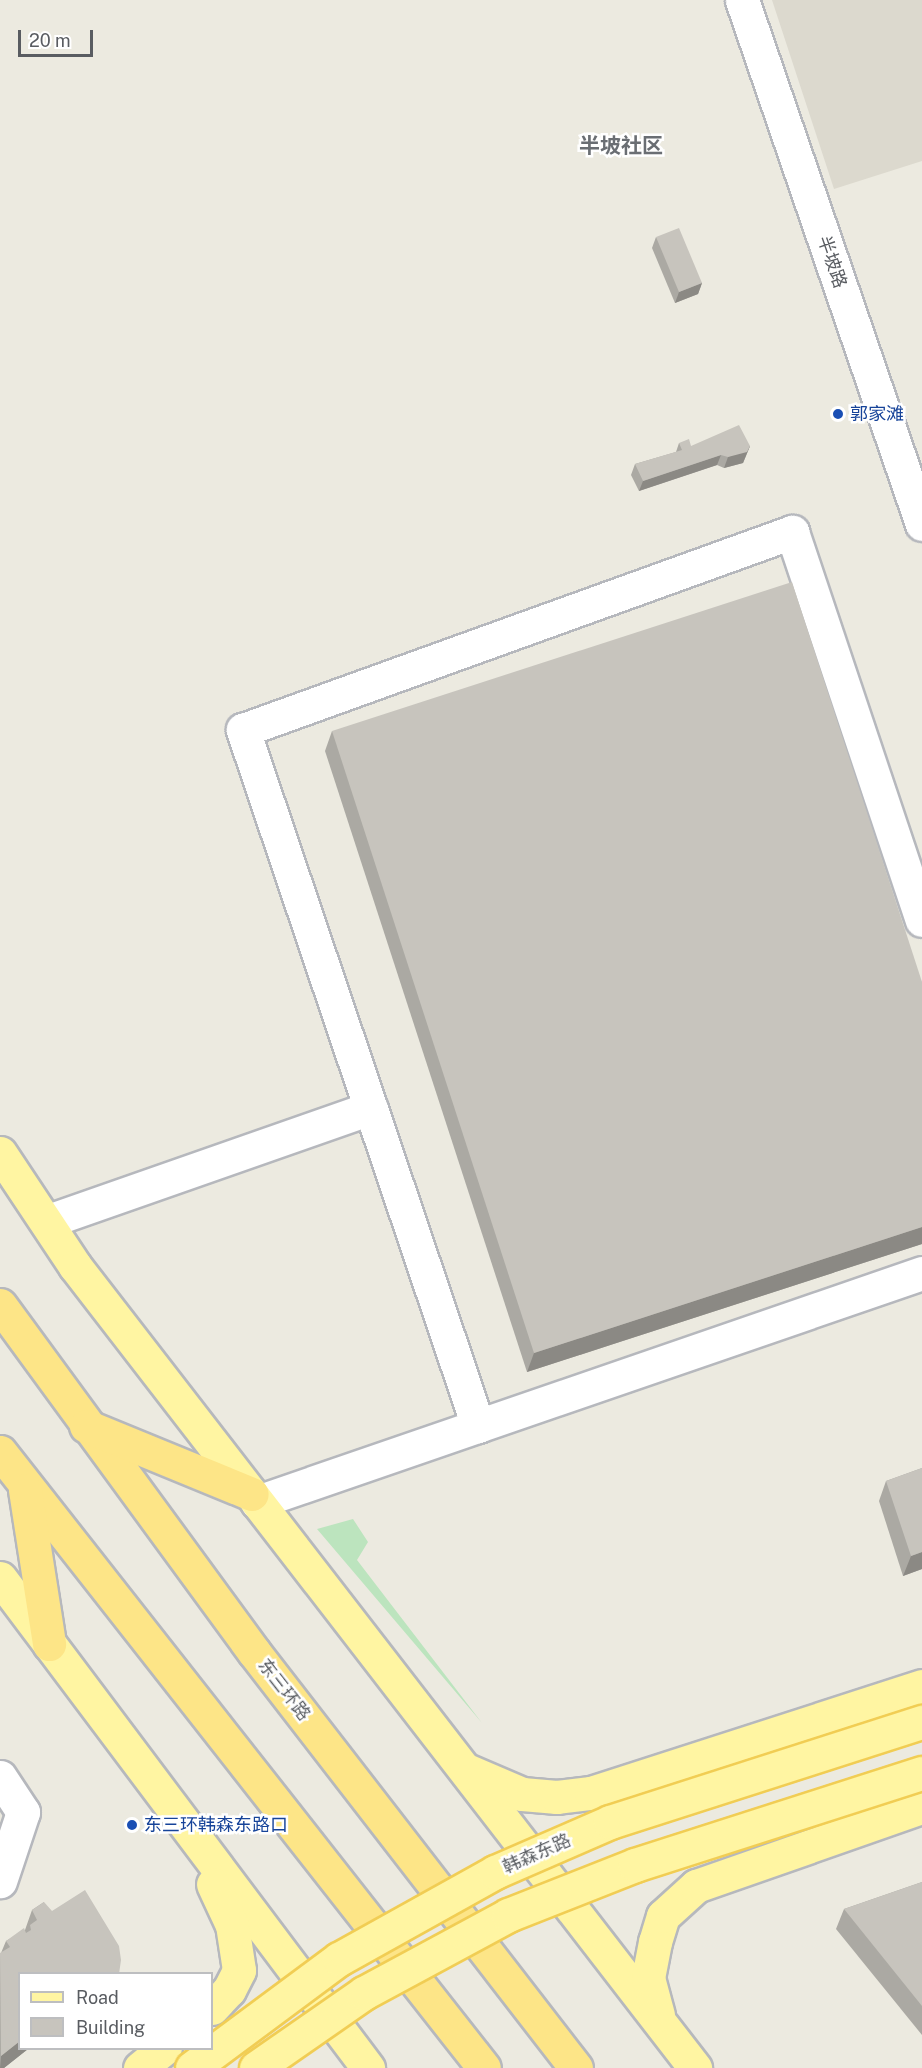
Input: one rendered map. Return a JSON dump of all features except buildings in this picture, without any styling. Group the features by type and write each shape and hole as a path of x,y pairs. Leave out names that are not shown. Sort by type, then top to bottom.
{"highway":[{"name":"东三环路","path":"0,1305 85,1426 576,2068"},
{"path":"85,1426 254,1498"},
{"path":"0,1452 25,1488 176,1673 484,2068"},
{"path":"25,1488 49,1644"}],"main road":[{"path":"0,1153 48,1221 75,1266 695,2068"},
{"path":"0,1578 368,2068"},
{"path":"461,1767 522,1794 557,1797 591,1793 922,1686"},
{"name":"韩森东路","path":"192,2068 339,1959 495,1872 610,1822 922,1722"},
{"path":"256,2068 364,1993 508,1916 635,1865 922,1773"},
{"path":"660,2023 648,1978 653,1948 663,1916 696,1886 922,1807"},
{"path":"188,1828 232,1925 238,1949 239,1970 229,1989 213,2007"},
{"path":"140,2068 164,2050"}],"street":[{"name":"半坡路","path":"742,0 922,524"},
{"path":"478,1426 243,730 792,532 922,920"},
{"path":"48,1221 371,1108"},
{"path":"254,1498 478,1426 922,1273"},
{"path":"0,1777 23,1812 0,1881"}],"shaded area":[{"path":"772,0 922,0 922,161 834,189"}],"green space":[{"path":"353,1519 368,1542 357,1560 482,1723 317,1529"}],"place":[{"name":"郭家滩","path":"838,414"},
{"name":"东三环韩森东路口","path":"132,1825"}],"district":[{"name":"半坡社区","path":"621,146"}]}
